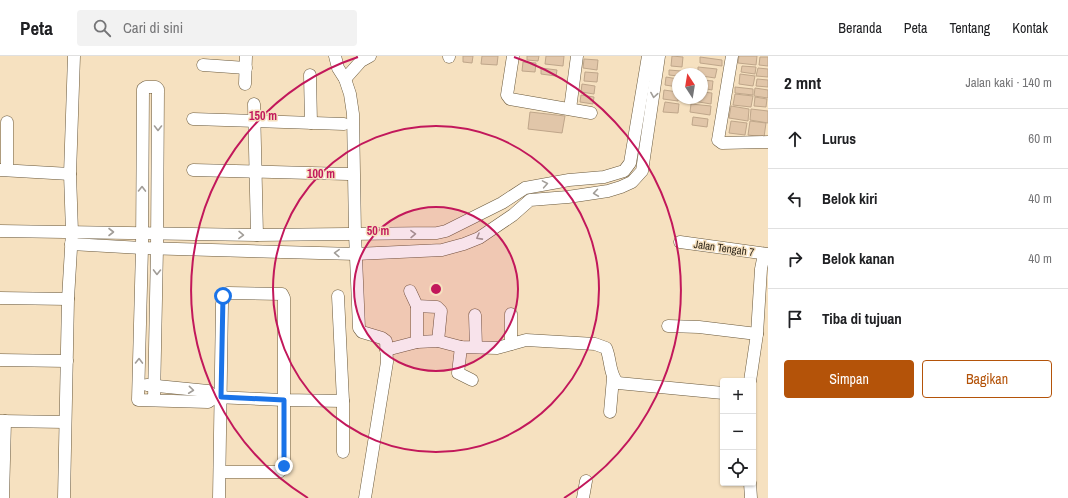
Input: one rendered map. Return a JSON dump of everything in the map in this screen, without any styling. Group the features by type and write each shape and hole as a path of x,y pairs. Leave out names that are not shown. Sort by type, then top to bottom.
{"street":[{"path":"64,498 68,300 72,238 70,174 74,56"},
{"path":"335,56 338,68 345,78 350,94 353,114 355,234 359,328 362,332 386,340 388,362 372,466 365,498"},
{"path":"345,78 361,61 370,56"},
{"path":"513,56 507,95 510,99 591,113"},
{"path":"570,109 577,56"},
{"path":"72,238 142,232 157,234 257,235 437,233 446,231 502,202 525,188 569,180 604,177 624,171 630,162 648,56"},
{"path":"0,231 72,238 142,248 356,254 442,250 453,248 479,238 513,215 530,200 568,197 608,191 632,182 642,171 659,56"},
{"path":"732,56 718,140 722,143 768,142"},
{"path":"203,66 246,62 245,84"},
{"path":"310,75 311,123"},
{"path":"154,400 158,89 156,87 146,87 143,89 142,248 138,400 208,402 217,397 343,401"},
{"path":"254,104 257,235"},
{"path":"193,119 344,124"},
{"path":"6,122 4,170 70,174"},
{"path":"193,170 348,174"},
{"path":"525,188 530,200"},
{"name":"Jalan Tengah 7","path":"680,242 766,254"},
{"path":"750,378 757,334 761,269 766,254"},
{"path":"410,291 417,306 418,342"},
{"path":"219,498 220,472 217,397 223,296 228,293 282,294 284,298 283,470 279,472 220,472"},
{"path":"338,296 343,401 343,452"},
{"path":"0,298 68,300"},
{"path":"417,306 437,307 441,311 438,341"},
{"path":"511,314 511,344"},
{"path":"475,316 476,347"},
{"path":"668,326 698,327 757,334"},
{"path":"386,350 418,342 438,341 461,347 497,348 526,340 595,344 606,348 608,354 613,378 610,412"},
{"path":"461,347 458,373 472,380"},
{"path":"0,360 67,361"},
{"path":"613,378 618,383 720,393"},
{"path":"139,385 208,391 217,397"},
{"path":"167,401 168,387"},
{"path":"3,498 3,421 65,422"},
{"path":"583,498 586,481"},
{"path":"750,486 751,498"}],"building":[{"path":"463,56 473,56 472,63 463,62"},
{"path":"482,56 498,56 497,65 481,64"},
{"path":"527,56 539,56 538,61 527,60"},
{"path":"546,56 564,56 563,66 545,64"},
{"path":"672,56 683,57 682,67 671,66"},
{"path":"739,56 757,56 756,65 738,63"},
{"path":"700,57 722,60 722,66 700,63"},
{"path":"760,57 768,57 768,66 759,65"},
{"path":"584,59 598,60 597,70 583,68"},
{"path":"523,62 536,63 535,72 522,71"},
{"path":"742,66 756,67 755,74 741,72"},
{"path":"541,68 557,70 556,76 541,74"},
{"path":"708,68 717,69 715,78 708,77"},
{"path":"758,68 768,69 768,77 756,76"},
{"path":"669,70 672,70 672,75 669,75"},
{"path":"585,72 598,73 597,82 584,81"},
{"path":"740,74 755,76 753,86 739,84"},
{"path":"666,77 672,78 672,86 665,85"},
{"path":"757,79 768,80 768,87 756,86"},
{"path":"708,81 713,81 712,90 708,89"},
{"path":"582,84 595,86 594,94 581,92"},
{"path":"735,87 753,89 753,95 735,93"},
{"path":"755,88 768,90 768,98 754,96"},
{"path":"664,90 672,91 672,100 663,99"},
{"path":"708,93 712,93 711,104 708,104"},
{"path":"735,94 753,96 751,107 733,105"},
{"path":"581,95 594,97 593,104 580,102"},
{"path":"755,97 767,99 766,107 754,106"},
{"path":"665,102 679,104 678,113 663,112"},
{"path":"691,104 711,106 710,115 690,112"},
{"path":"731,106 749,109 748,121 729,118"},
{"path":"751,109 768,111 768,123 750,120"},
{"path":"530,112 565,116 562,133 528,129"},
{"path":"693,117 708,119 707,127 692,125"},
{"path":"731,121 747,123 745,135 729,133"},
{"path":"750,121 766,123 764,137 748,135"}],"route":[{"path":"223,296 221,397 284,400 284,466"}]}
